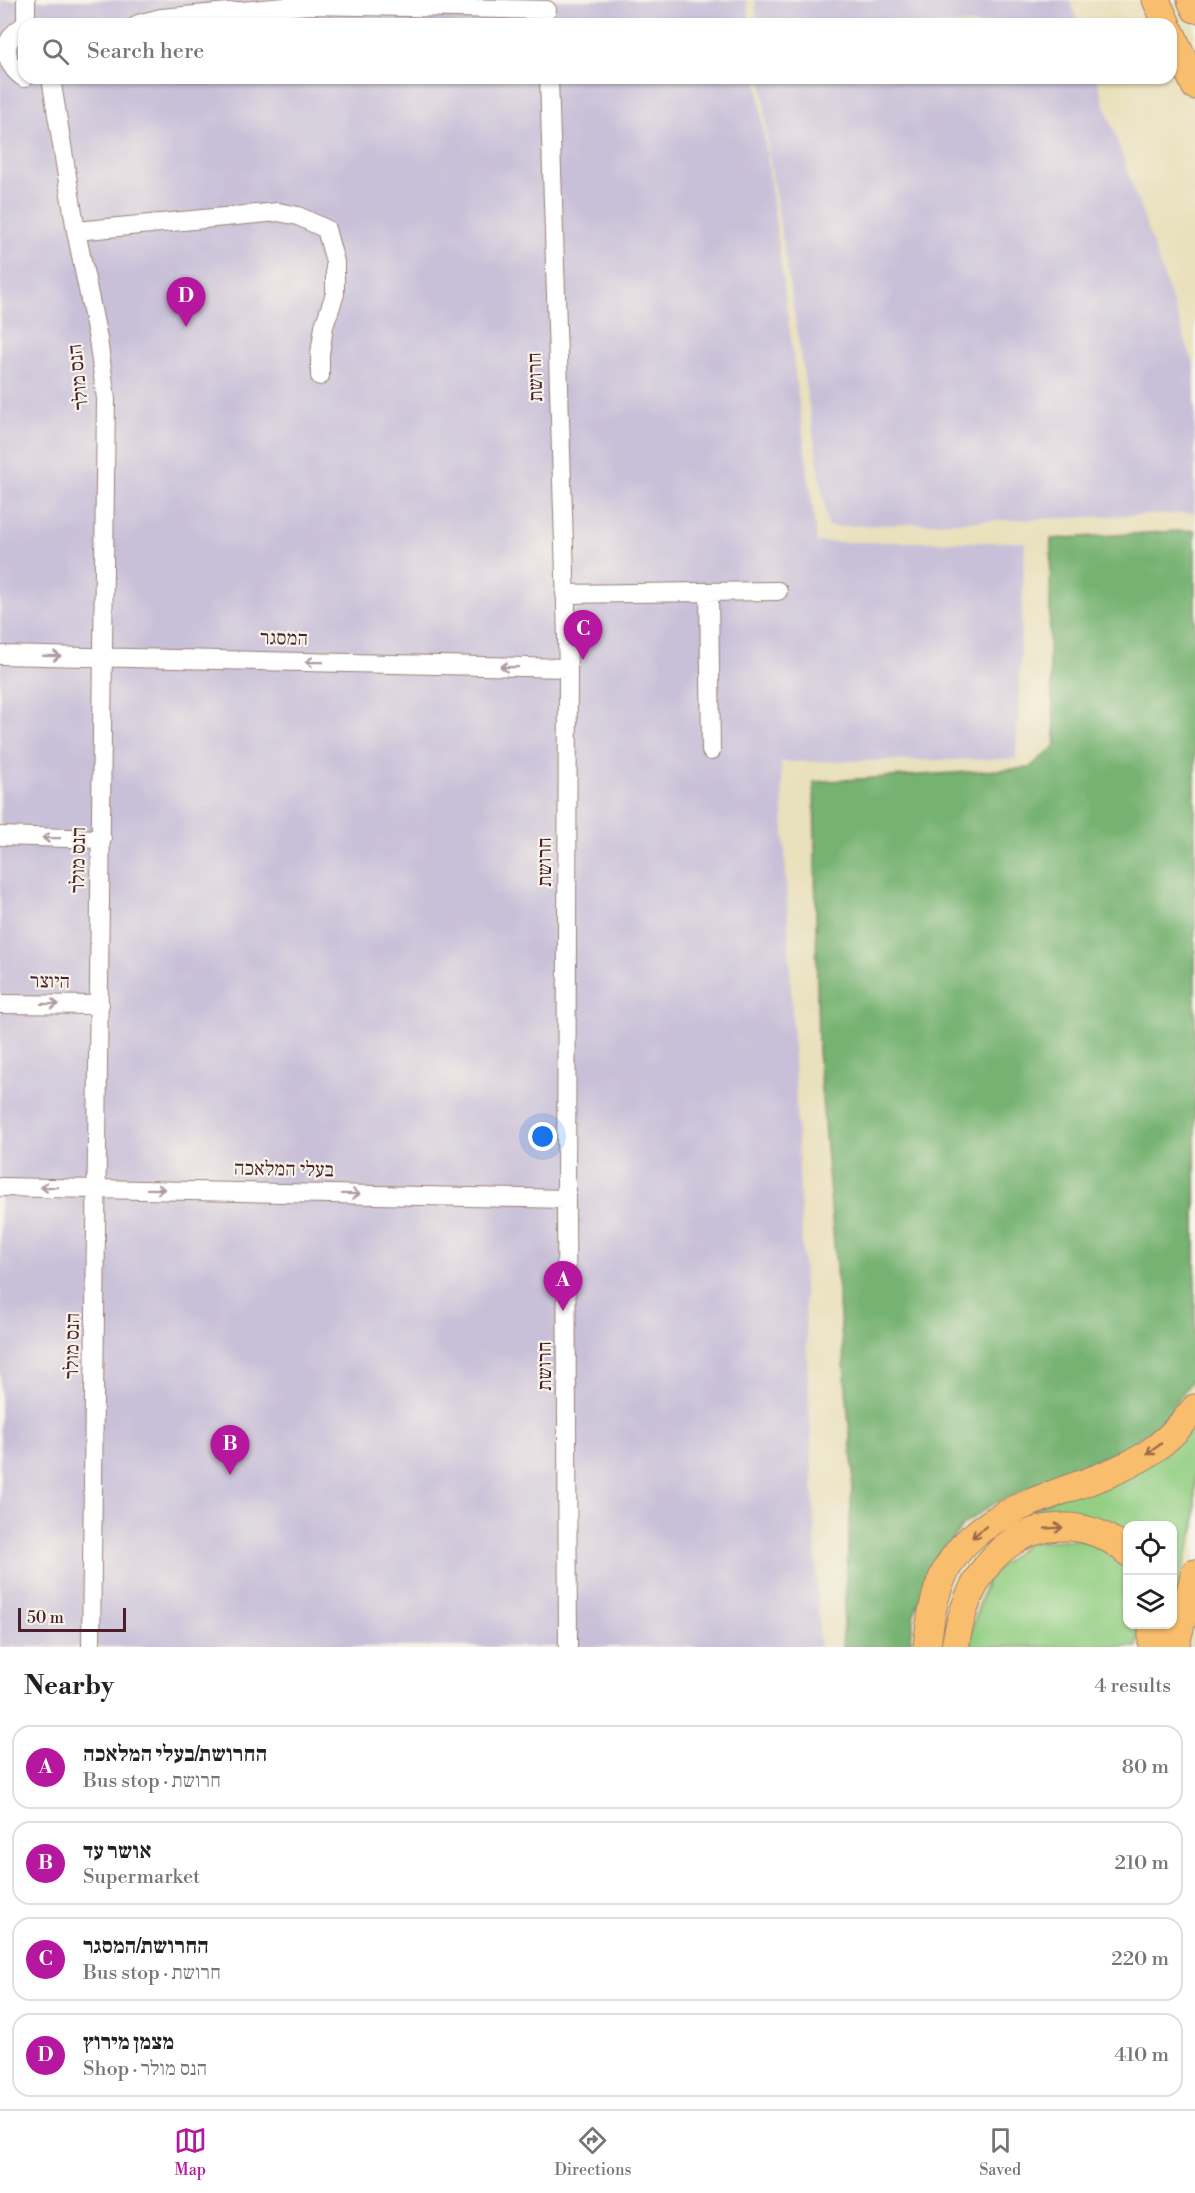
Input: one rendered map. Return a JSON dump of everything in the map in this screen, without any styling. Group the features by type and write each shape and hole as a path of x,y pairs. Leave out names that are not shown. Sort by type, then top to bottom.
{"highway":[{"path":"1156,0 1164,18"},
{"path":"1191,0 1195,9"},
{"path":"1177,46 1195,86"},
{"path":"927,1647 936,1594 947,1568 960,1550 980,1530 1011,1511 1102,1476 1146,1455 1177,1431 1195,1408"},
{"path":"955,1647 970,1594 982,1571 995,1554 1011,1542 1028,1533 1046,1528 1085,1528 1101,1534 1123,1548"},
{"path":"1175,1647 1195,1573"},
{"path":"1152,1629 1152,1647"}],"street":[{"path":"25,18 26,0"},
{"path":"161,18 308,5 547,11"},
{"path":"18,31 11,37 4,56 18,74"},
{"name":"הנס מולר","path":"52,84 76,231 98,339 106,399 91,1647"},
{"name":"חרושת","path":"549,84 568,668 566,1199 568,1647"},
{"path":"76,231 278,212 298,216 326,229 335,262 335,294 324,326 320,376"},
{"path":"565,594 778,591"},
{"path":"709,592 711,751"},
{"name":"המסגר","path":"0,655 568,668"},
{"path":"0,836 102,839"},
{"name":"היוצר","path":"0,1004 100,1005"},
{"name":"בעלי המלאכה","path":"0,1187 566,1199"}],"shaded area":[{"path":"0,0 747,0 749,18 18,18 18,84 758,84 817,542 1025,542 1016,759 781,762 820,1647 0,1647"},
{"path":"755,0 1070,0 1076,18 756,18"},
{"path":"763,84 1098,84 1195,368 1195,513 828,527 769,155"}],"green space":[{"path":"1195,530 1195,1375 1163,1423 1128,1446 991,1505 962,1526 933,1569 914,1614 910,1647 842,1647 853,1472 818,1051 814,782 1029,768 1056,745 1049,659 1051,539"},
{"path":"1195,1425 1195,1525 1177,1591 1177,1521 1123,1521 1123,1540 1014,1529 1007,1523"},
{"path":"1083,1539 1123,1562 1123,1629 1139,1629 1137,1647 970,1647 973,1626 988,1576 1029,1542"}],"place":[{"name":"מצמן מירוץ","path":"186,327"},
{"name":"החרושת/המסגר","path":"583,660"},
{"name":"החרושת/בעלי המלאכה","path":"563,1311"},
{"name":"אושר עד","path":"230,1475"}]}
